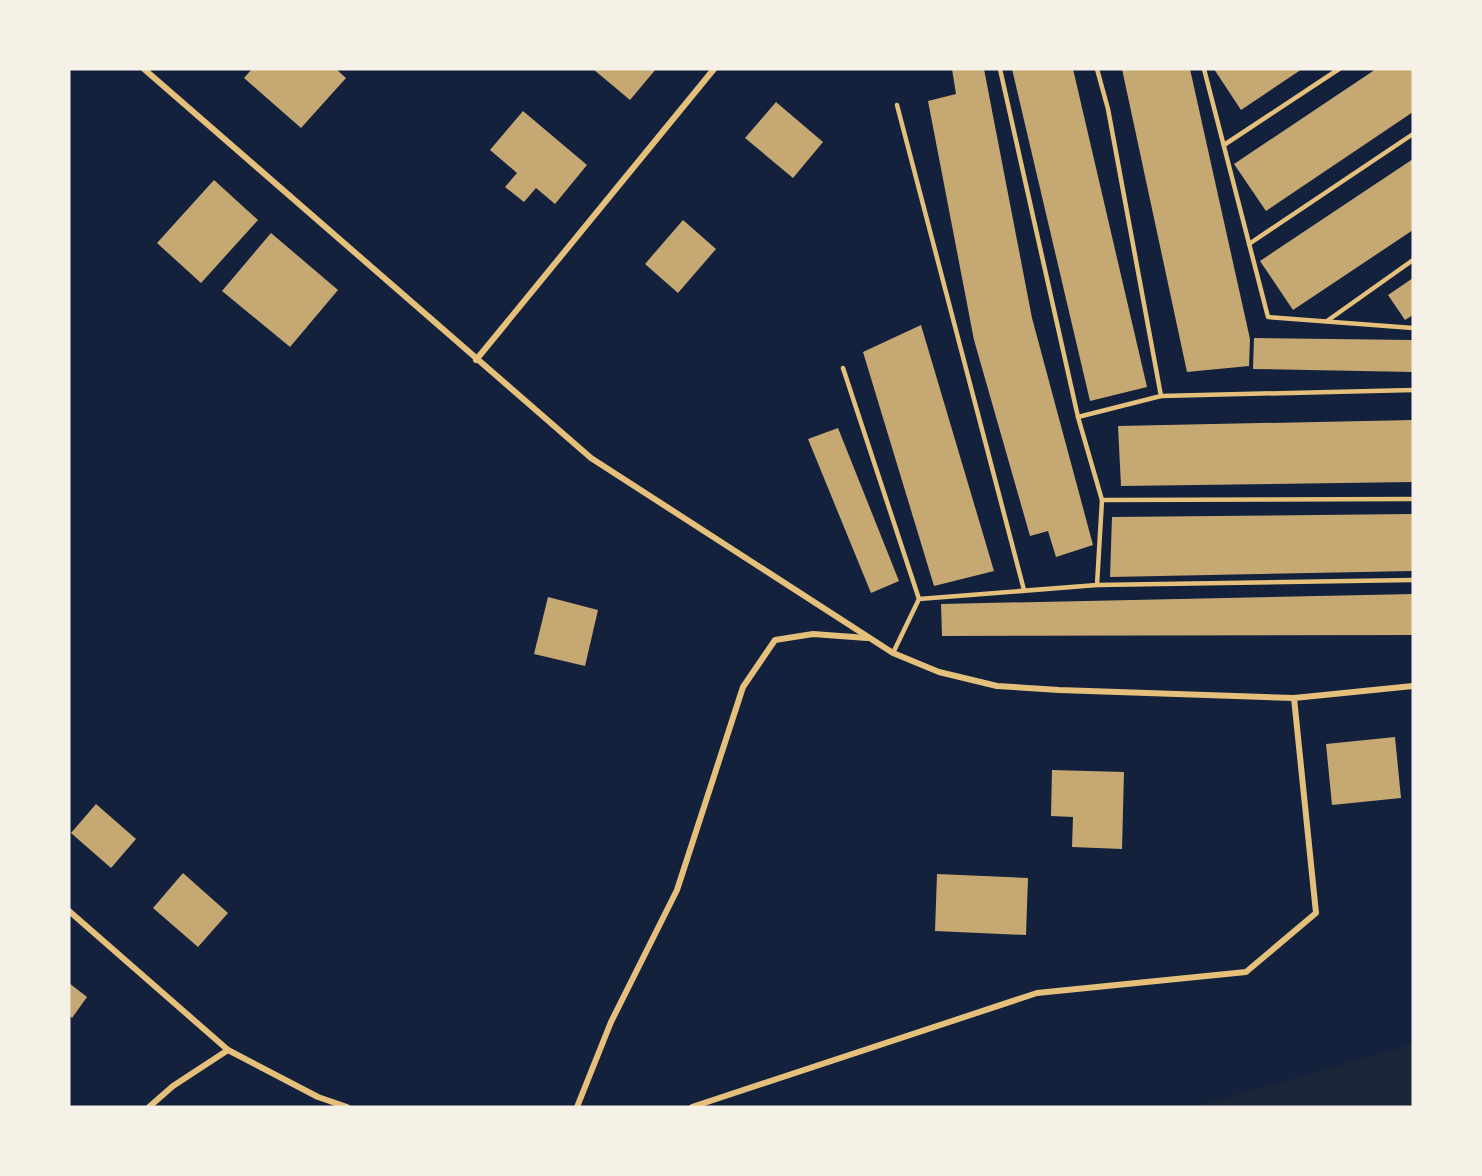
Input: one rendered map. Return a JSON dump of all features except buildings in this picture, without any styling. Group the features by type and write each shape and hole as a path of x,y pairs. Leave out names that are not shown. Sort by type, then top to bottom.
{"street":[{"path":"144,69 591,458 893,653 939,672 997,686 1294,698 1413,686"},
{"path":"476,360 714,69"},
{"path":"577,1107 611,1022 676,890 743,687 775,640 813,634 868,638"},
{"path":"692,1107 1037,993 1246,972 1316,913 1294,698"},
{"path":"69,911 228,1050 318,1097 347,1107"},
{"path":"149,1107 173,1086 228,1050"}],"lane":[{"path":"1000,69 1078,417 1102,501 1097,585"},
{"path":"1097,69 1108,108 1161,396"},
{"path":"1204,69 1268,317 1413,328"},
{"path":"1224,145 1339,69"},
{"path":"897,105 1024,590"},
{"path":"1249,244 1413,134"},
{"path":"1326,322 1413,260"},
{"path":"843,368 919,599 893,653"},
{"path":"1078,417 1161,396 1413,390"},
{"path":"1102,501 1413,499"},
{"path":"919,599 1097,585 1413,580"}],"shaded area":[{"path":"1413,1044 1413,1107 1194,1107"}]}
